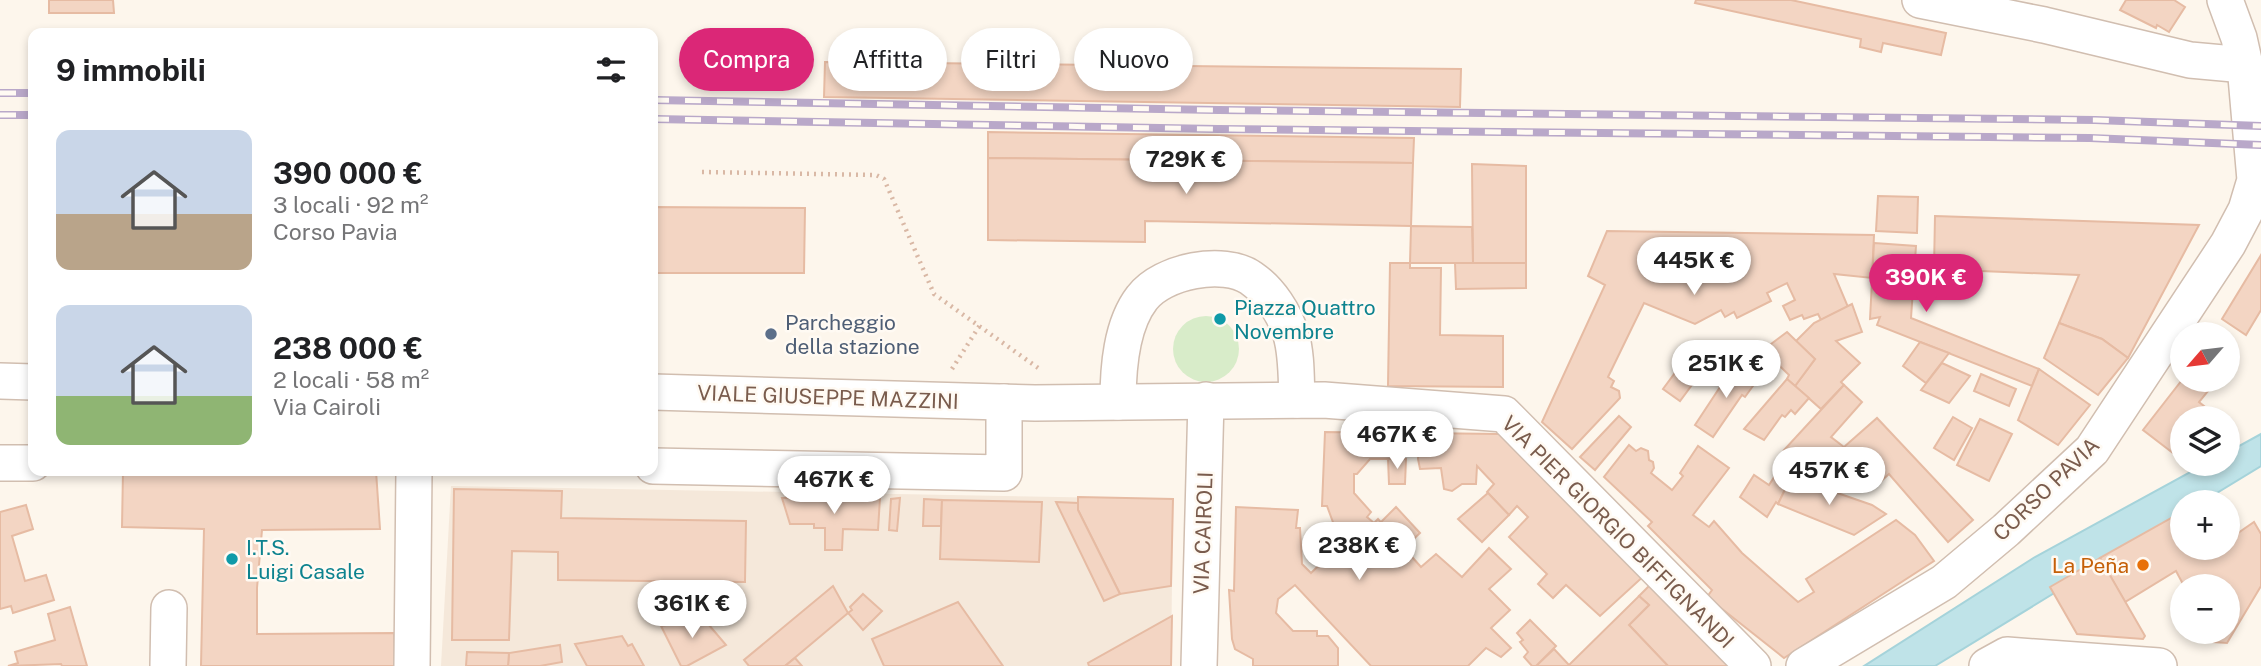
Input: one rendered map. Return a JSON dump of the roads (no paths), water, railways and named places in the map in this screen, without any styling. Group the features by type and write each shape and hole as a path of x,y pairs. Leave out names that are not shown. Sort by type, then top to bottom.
{"street":[{"path":"1920,0 2046,12 2190,60 2245,65"},
{"name":"CORSO PAVIA","path":"1804,666 1831,657 1944,582 2006,530 2092,450 2228,244 2246,210 2255,180 2245,65 2239,38 2225,0"},
{"path":"1118,401 1118,379 1124,346 1131,317 1143,296 1179,274 1203,269 1229,270 1250,277 1271,297 1291,335 1297,400"},
{"path":"0,381 28,382"},
{"name":"VIALE GIUSEPPE MAZZINI","path":"658,392 1034,397 1118,401 1206,400"},
{"path":"658,466 1004,473 1034,397"},
{"name":"VIA PIER GIORGIO BIFFIGNANDI","path":"1206,400 1350,402 1504,414 1754,666"},
{"name":"VIA CAIROLI","path":"1199,666 1206,400"},
{"path":"0,463 28,463"},
{"path":"412,666 414,476"},
{"path":"168,666 169,608"},
{"path":"1987,666 2007,655 2159,666"}],"water":[{"path":"2261,434 2261,466 2222,490 2170,490 2170,522 1935,666 1864,666 2035,557 2183,476 2240,476 2240,445"}],"railway":[{"path":"0,93 28,93"},
{"path":"658,100 1218,110 2095,120 2261,126"},
{"path":"0,115 28,115"},
{"path":"658,119 1218,129 2090,138 2261,145"}],"place":[{"name":"Piazza Quattro Novembre","path":"1220,319"},
{"name":"Parcheggio della stazione","path":"771,334"},
{"name":"I.T.S. Luigi Casale","path":"232,559"},
{"name":"La Peña","path":"2143,565"}]}
